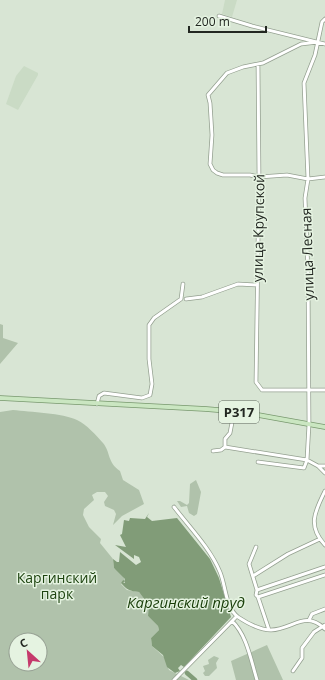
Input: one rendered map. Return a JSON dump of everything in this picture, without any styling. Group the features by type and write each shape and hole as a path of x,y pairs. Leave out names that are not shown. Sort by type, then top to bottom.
{"main road":[{"name":"Р317","path":"0,398 234,412 325,427"}],"street":[{"path":"219,16 252,26 325,44"},
{"name":"улица Лесная","path":"258,462 304,468 307,460 309,390 305,198 308,179 304,83 314,58 322,22 325,19"},
{"path":"318,42 301,44 258,64 243,67 227,73 208,95 210,100 212,135 210,164 212,170 223,175 250,174 259,177 287,175 308,179 325,178"},
{"name":"улица Крупской","path":"258,64 259,177 256,382 262,390 309,390"},
{"path":"97,404 99,396 104,393 142,398 150,395 152,384 149,359 149,326 152,320 181,299 183,284"},
{"path":"186,299 202,297 238,284 257,285"},
{"path":"309,390 325,390"},
{"path":"225,447 225,439 230,433 234,412"},
{"path":"213,451 221,450 225,447 307,460 318,466 325,473"},
{"path":"318,466 325,466"},
{"path":"325,491 314,517 316,533 325,545"},
{"path":"174,507 215,562 221,575 229,606 237,616 256,627 269,630 310,620 317,622 324,627 314,632 302,648 302,658 293,671"},
{"path":"253,576 288,554 320,539"},
{"path":"256,547 249,564 257,590 256,595 269,630"},
{"path":"257,590 325,567"},
{"path":"258,598 325,575"},
{"path":"310,620 312,614 325,609"},
{"path":"174,680 237,616"},
{"path":"232,621 238,626 242,633 257,680"}],"shaded area":[{"path":"225,0 237,0 232,17 222,14"},
{"path":"24,66 38,73 38,75 18,110 6,104 16,76"}],"green space":[{"path":"0,324 3,325 3,338 18,343 0,364"},
{"name":"Каргинский парк","path":"13,410 46,413 71,418 88,427 103,443 111,461 120,471 123,480 139,490 144,504 122,516 113,525 116,514 114,510 105,506 104,502 108,496 105,492 97,492 92,495 94,500 84,509 83,515 89,527 101,539 100,543 113,559 114,568 122,574 126,582 123,583 123,580 121,584 127,590 139,592 146,601 149,601 148,616 158,626 159,630 151,638 152,646 164,657 169,670 189,680 0,680 0,412"},
{"path":"196,480 201,492 197,514 194,516 189,513 187,506 181,507 177,501 187,505 189,503 190,484"},
{"path":"267,645 283,680 236,680 231,661"},
{"path":"214,656 219,658 216,663 217,668 209,676 205,676 203,673 205,671 203,666 209,664 208,660"}],"water":[{"name":"Каргинский пруд","path":"149,513 147,517 152,521 177,518 210,559 219,578 231,617 184,667 181,665 178,668 180,671 175,673 167,667 163,655 152,646 151,638 159,630 158,626 148,616 149,601 145,600 139,592 127,589 121,583 123,580 125,581 125,579 114,568 113,559 119,562 120,552 136,565 141,562 139,557 134,555 134,559 115,545 126,547 120,535 122,534 124,520 129,521 130,518 145,519"}],"waterway":[{"path":"187,673 195,680"}]}
